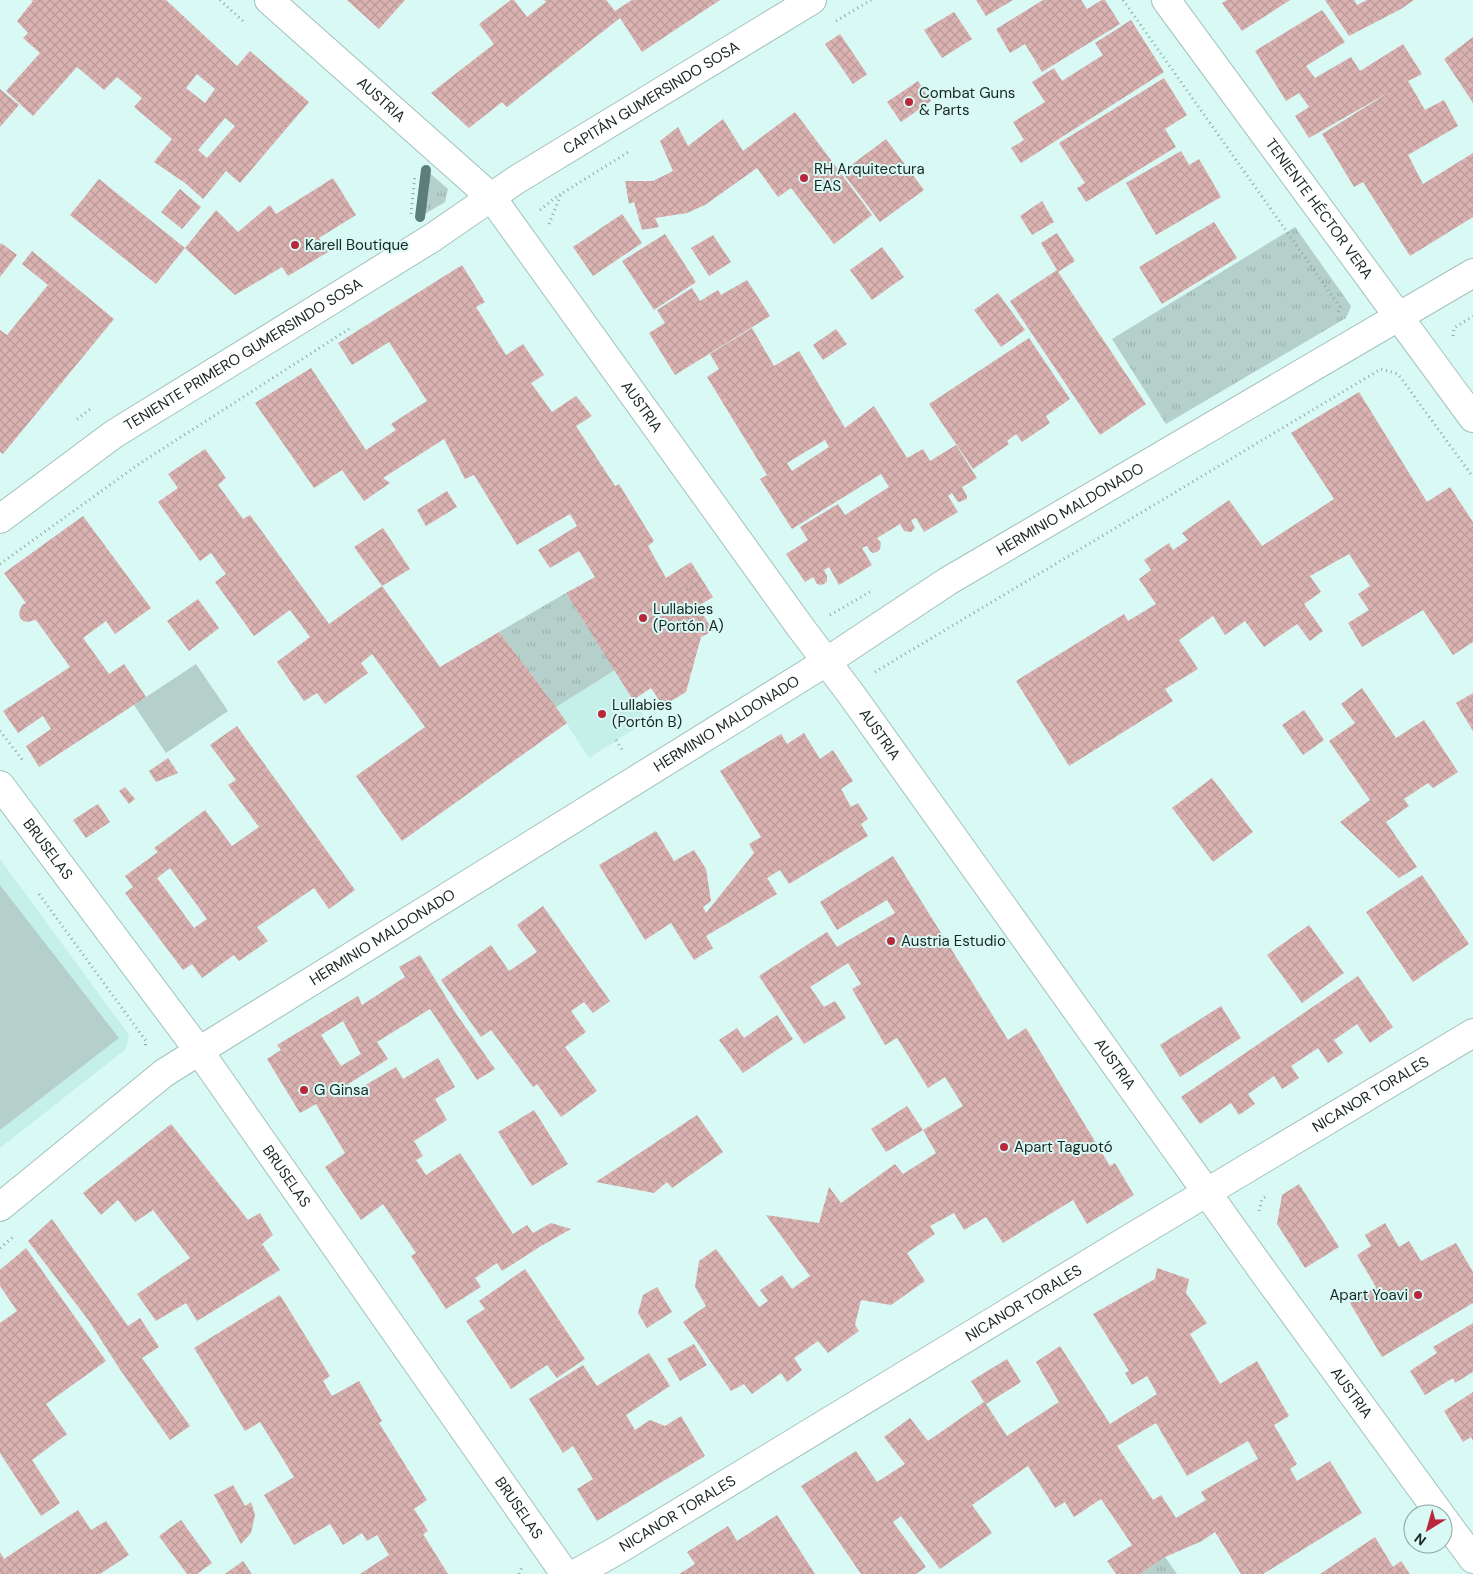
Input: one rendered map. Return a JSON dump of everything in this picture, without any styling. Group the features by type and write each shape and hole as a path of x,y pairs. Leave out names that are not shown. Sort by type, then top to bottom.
{"street":[{"name":"AUSTRIA","path":"269,0 492,198 851,694 1050,976 1433,1504"},
{"name":"CAPITÁN GUMERSINDO SOSA","path":"492,198 516,180 812,0"},
{"name":"TENIENTE HÉCTOR VERA","path":"1166,0 1473,418"},
{"name":"TENIENTE PRIMERO GUMERSINDO SOSA","path":"0,519 114,434 432,238 492,198"},
{"name":"HERMINIO MALDONADO","path":"0,1207 164,1073 826,662 948,581 1473,273"},
{"name":"BRUSELAS","path":"0,785 199,1051 565,1574"},
{"name":"NICANOR TORALES","path":"575,1574 1473,1033"},
{"path":"1453,1532 1473,1559"}],"path":[{"path":"830,26 871,0"},
{"path":"1123,0 1340,307 1337,316"},
{"path":"561,194 549,226 540,210 561,194 636,146"},
{"path":"1453,339 1454,328 1473,316"},
{"path":"0,564 139,464 353,326"},
{"path":"872,679 873,673 1382,369 1398,374 1473,477"},
{"path":"687,590 697,584"},
{"path":"826,615 832,615 874,590"},
{"path":"0,730 29,770"},
{"path":"616,740 623,751 631,746"},
{"path":"35,888 146,1041 144,1052"},
{"path":"1264,1218 1258,1210 1262,1199 1270,1194"}],"shaded area":[{"name":"Lullabies (Portón B)","path":"615,670 647,721 589,758 556,707"},
{"path":"0,859 129,1035 126,1049 0,1148 0,1130 119,1038 0,885"}],"green space":[{"path":"426,170 448,189 445,202 420,217"},
{"path":"1295,227 1351,306 1346,318 1166,424 1112,339"},
{"path":"566,593 615,670 556,707 499,632"},
{"path":"196,664 228,711 166,753 134,705"},
{"path":"0,885 119,1038 0,1130"},
{"path":"1165,1557 1177,1574 1140,1574"}],"building":[{"path":"31,0 166,0 237,66 250,51 309,102 240,183 226,171 203,199 185,183 154,162 172,139 134,107 142,98 117,77 104,90 77,67 33,116 6,91 40,53 23,38 28,33 17,21 33,1","holes":["197,74 215,89 205,103 186,88","225,118 235,126 207,158 198,150"]},
{"path":"347,0 405,0 379,29"},
{"path":"511,0 514,0 527,17 546,2 544,0 606,0 615,11 632,0 720,0 642,52 620,18 507,107 502,102 469,128 431,93 494,44 479,24"},
{"path":"976,0 1013,0 986,16"},
{"path":"1043,0 1081,0 1087,9 1105,0 1120,24 1042,72 1025,44 1010,53 996,29"},
{"path":"1227,0 1290,0 1242,31 1222,3"},
{"path":"1325,0 1354,0 1357,5 1367,0 1414,0 1401,9 1349,36"},
{"path":"1322,10 1345,42 1306,66 1315,78 1351,57 1360,71 1403,44 1422,74 1408,81 1425,110 1444,100 1458,126 1408,155 1423,184 1473,153 1473,217 1410,256 1363,182 1354,187 1322,134 1391,91 1309,138 1295,116 1309,107 1299,93 1286,101 1255,51"},
{"path":"954,12 972,39 942,58 924,30"},
{"path":"1131,20 1164,72 1021,163 1011,148 1024,140 1013,122 1045,102 1032,82 1054,68 1062,81 1103,55 1095,43"},
{"path":"840,34 867,74 853,84 825,44"},
{"path":"1473,37 1473,103 1444,59"},
{"path":"1164,78 1187,115 1165,129 1176,147 1086,202 1077,188 1085,183 1059,143"},
{"name":"Combat Guns & Parts","path":"918,81 931,101 901,122 887,102"},
{"path":"0,89 19,105 0,127"},
{"path":"795,112 872,215 834,244 791,188 778,197 757,168 705,205 687,213 655,218 659,227 642,230 634,202 629,204 625,181 653,181 673,171 660,141 678,127 688,146 723,119 743,151"},
{"path":"886,139 924,190 880,222 842,172"},
{"path":"1181,151 1189,165 1199,159 1221,197 1156,235 1126,183"},
{"path":"333,178 356,215 319,238 328,252 288,276 282,267 235,295 185,248 216,210 238,232 270,205 276,214"},
{"path":"99,179 185,248 156,284 70,215"},
{"path":"180,189 201,207 182,229 161,212"},
{"path":"1042,201 1054,222 1032,235 1020,216"},
{"path":"622,214 642,243 593,276 573,247"},
{"path":"1214,222 1237,258 1162,304 1139,267"},
{"path":"1057,233 1075,261 1058,272 1146,404 1100,435 1010,301 1057,270 1041,243"},
{"path":"665,234 696,282 654,310 622,261"},
{"path":"713,235 731,262 709,276 691,248"},
{"path":"1,243 17,255 0,277 0,245"},
{"path":"882,247 904,277 872,300 850,270"},
{"path":"32,251 114,319 3,454 0,452 0,330 7,335 48,285 22,264"},
{"path":"462,265 485,302 476,307 506,355 523,344 544,375 531,383 552,412 576,396 592,416 576,426 615,486 619,484 654,541 648,546 666,578 691,562 713,597 698,606 713,631 701,637 686,692 663,706 651,688 633,700 566,593 595,577 579,551 550,568 538,550 577,526 570,514 517,545 474,475 465,479 444,439 383,478 390,483 364,501 342,470 314,488 255,403 311,368 366,450 396,430 391,424 427,401 389,342 352,365 338,343"},
{"path":"747,280 770,316 675,375 649,333 665,323 657,310 692,288 700,301 718,290 721,295"},
{"path":"998,293 1025,330 1001,347 974,310"},
{"path":"752,328 774,366 799,351 845,428 874,406 907,458 923,449 930,461 956,445 977,478 962,487 967,499 959,502 952,493 948,496 958,512 924,532 916,518 911,520 915,528 911,532 904,531 900,524 877,538 881,543 880,549 877,552 873,553 867,546 862,548 872,565 839,585 829,567 824,570 827,581 824,584 817,584 813,577 805,582 786,554 808,540 800,527 838,504 845,515 889,487 881,474 792,529 760,479 767,475 707,377 719,369 710,354","holes":["825,440 829,447 792,471 787,463"]},
{"path":"836,329 847,344 823,360 813,345"},
{"path":"1029,338 1070,399 1046,416 1050,423 1022,442 1016,434 1007,441 1009,444 973,469 929,404"},
{"path":"1359,392 1427,502 1450,487 1473,522 1473,642 1453,655 1423,610 1362,647 1348,623 1369,610 1358,594 1370,586 1349,554 1310,576 1321,592 1304,604 1323,631 1310,641 1297,624 1264,647 1245,621 1225,635 1213,616 1179,640 1198,669 1165,689 1173,701 1069,766 1016,681 1124,614 1128,621 1156,604 1139,579 1151,570 1144,560 1169,543 1173,550 1188,540 1182,533 1229,500 1262,546 1334,499 1291,433"},
{"path":"205,449 226,478 218,485 243,519 250,515 329,624 382,586 440,667 499,632 567,723 402,841 356,776 425,727 372,654 361,663 368,673 325,704 317,693 304,701 277,662 310,637 290,610 254,636 215,582 226,574 211,553 200,561 158,502 178,488 168,474"},
{"path":"447,491 457,507 426,526 417,510"},
{"path":"83,516 151,608 115,634 106,621 83,638 109,674 124,664 146,697 39,767 26,746 51,729 43,716 18,733 3,711 70,667 36,620 27,622 20,618 19,613 22,605 26,603 4,573"},
{"path":"383,528 410,569 382,586 354,547"},
{"path":"198,599 219,628 189,651 167,621"},
{"path":"1362,688 1396,738 1424,720 1458,772 1433,788 1428,783 1404,799 1409,806 1386,822 1417,867 1399,878 1340,822 1370,800 1329,741 1355,723 1341,704"},
{"path":"1473,693 1473,731 1456,703"},
{"path":"1304,710 1324,740 1303,755 1282,725"},
{"path":"237,726 355,890 329,909 314,888 257,927 268,941 239,961 234,955 202,978 192,964 183,970 125,893 133,887 125,876 158,852 154,848 205,810 232,846 259,827 228,785 236,780 210,745","holes":["170,868 207,919 194,928 157,878"]},
{"path":"804,733 820,759 833,750 853,781 841,789 851,807 858,803 868,819 861,824 868,836 789,884 780,870 767,878 777,894 706,936 713,948 694,960 671,923 645,940 599,865 656,831 674,861 694,850 706,869 711,901 703,907 706,913 754,853 749,844 761,837 720,771 781,734 787,744"},
{"path":"168,758 178,773 156,782 149,771"},
{"path":"1212,778 1253,832 1213,862 1172,808"},
{"path":"125,787 135,799 129,804 119,791"},
{"path":"98,804 110,822 86,838 73,820"},
{"path":"893,856 1008,1040 1026,1028 1110,1166 1115,1163 1134,1195 1087,1224 1073,1200 1003,1243 986,1217 964,1230 954,1213 930,1226 935,1234 907,1253 925,1281 891,1305 861,1300 855,1325 859,1331 828,1353 818,1341 794,1358 802,1370 787,1382 781,1373 752,1394 744,1384 731,1391 683,1322 706,1306 695,1287 699,1261 716,1249 759,1307 768,1301 760,1290 782,1275 792,1289 810,1276 766,1215 819,1223 829,1187 841,1203 895,1164 903,1174 936,1153 923,1130 963,1106 945,1077 928,1088 897,1038 885,1045 852,989 861,984 848,963 810,987 824,1007 835,1001 846,1018 804,1044 759,976 827,932 837,947 895,913 887,900 837,930 820,902"},
{"path":"1422,875 1469,944 1413,982 1366,912"},
{"path":"543,906 610,1001 593,1013 584,1002 571,1011 586,1032 565,1047 597,1091 561,1117 537,1084 533,1087 491,1030 481,1037 441,980 491,945 509,971 537,952 517,925"},
{"path":"1309,925 1344,973 1302,1003 1267,955"},
{"path":"420,955 457,1015 495,1069 477,1080 430,1009 377,1042 388,1059 342,1088 347,1096 396,1067 403,1079 438,1058 455,1087 435,1099 447,1120 414,1141 423,1156 416,1160 426,1175 460,1153 513,1234 527,1225 533,1233 551,1223 571,1229 502,1271 497,1263 475,1278 481,1287 446,1309 411,1256 416,1253 383,1204 361,1220 325,1167 345,1153 316,1104 300,1113 267,1059 281,1050 277,1045 358,996 362,1005 405,977 399,967","holes":["343,1021 361,1054 341,1066 321,1035"]},
{"path":"1358,976 1393,1027 1370,1043 1357,1024 1334,1040 1343,1053 1328,1063 1318,1048 1291,1066 1299,1078 1282,1089 1274,1076 1248,1094 1255,1104 1239,1115 1231,1103 1200,1124 1181,1097"},
{"path":"1221,1006 1241,1038 1180,1077 1160,1045"},
{"path":"777,1015 793,1039 743,1073 719,1040 737,1028 744,1038"},
{"path":"907,1106 923,1130 886,1152 871,1129"},
{"path":"534,1110 568,1164 532,1186 498,1132"},
{"path":"697,1115 723,1152 672,1188 667,1182 654,1193 596,1182"},
{"path":"171,1124 248,1220 260,1213 273,1235 262,1244 280,1270 197,1321 186,1303 156,1321 137,1294 190,1258 153,1210 135,1222 118,1200 101,1215 83,1193"},
{"path":"1299,1184 1339,1247 1305,1268 1277,1224 1282,1195"},
{"path":"52,1219 128,1326 140,1318 159,1347 142,1358 190,1426 170,1440 121,1371 89,1321 28,1241"},
{"name":"Apart Yoavi","path":"1385,1223 1399,1247 1409,1241 1421,1261 1456,1243 1473,1272 1473,1303 1382,1357 1350,1303 1376,1287 1357,1255 1371,1246 1365,1235"},
{"path":"26,1248 106,1361 46,1404 67,1434 32,1460 60,1503 41,1516 0,1453 0,1323 17,1311 0,1286 0,1270"},
{"path":"1157,1268 1189,1279 1186,1293 1207,1323 1190,1334 1220,1384 1257,1361 1289,1416 1274,1425 1297,1464 1290,1469 1297,1481 1330,1461 1362,1513 1263,1574 1241,1574 1215,1532 1202,1541 1165,1557 1140,1574 1116,1574 1107,1561 1132,1545 1101,1499 1074,1517 1065,1502 1055,1508 1028,1466 972,1505 992,1533 940,1569 901,1516 893,1522 926,1567 916,1574 861,1574 801,1486 856,1451 877,1482 905,1464 884,1437 910,1418 928,1441 984,1402 971,1381 1007,1359 1021,1382 986,1404 1007,1436 1059,1402 1036,1362 1060,1346 1110,1424 1157,1394 1147,1376 1132,1385 1125,1373 1129,1371 1093,1314 1155,1279","holes":["1156,1423 1187,1476 1248,1441 1258,1459 1201,1492 1206,1500 1176,1518 1161,1495 1153,1500 1117,1446"]},
{"path":"525,1269 585,1359 557,1378 547,1365 511,1389 466,1321 485,1309 479,1301"},
{"path":"657,1287 672,1312 647,1328 638,1313 643,1295"},
{"path":"280,1295 330,1376 323,1381 332,1396 359,1381 382,1421 379,1423 427,1500 414,1509 428,1531 423,1534 448,1574 360,1574 389,1555 377,1535 367,1541 362,1533 343,1545 330,1524 294,1545 264,1495 294,1477 260,1422 245,1431 194,1348"},
{"path":"1473,1323 1473,1372 1455,1383 1453,1378 1425,1395 1410,1371 1437,1353 1433,1347"},
{"path":"694,1344 707,1365 680,1381 667,1359"},
{"path":"649,1353 670,1386 626,1415 635,1430 650,1420 665,1426 681,1416 705,1456 597,1521 577,1489 593,1479 573,1446 563,1453 529,1399 583,1365 597,1386"},
{"path":"1473,1392 1473,1441 1471,1437 1463,1442 1444,1411"},
{"path":"233,1485 245,1506 251,1502 255,1515 251,1533 241,1544 214,1495"},
{"path":"78,1510 91,1530 106,1521 129,1555 100,1574 0,1574 0,1552 4,1559"},
{"path":"777,1515 815,1574 679,1574 695,1564 687,1552 728,1526 737,1541"},
{"path":"181,1520 212,1563 197,1574 187,1574 159,1536"},
{"path":"1375,1537 1393,1567 1401,1561 1410,1574 1320,1574"},
{"path":"243,1561 252,1574 225,1574"}],"waterway":[{"path":"420,217 426,170"}],"place":[{"name":"Combat Guns & Parts","path":"909,102"},
{"name":"RH Arquitectura EAS","path":"804,178"},
{"name":"Karell Boutique","path":"295,245"},
{"name":"Lullabies (Portón A)","path":"643,618"},
{"name":"Lullabies (Portón B)","path":"602,714"},
{"name":"Austria Estudio","path":"891,941"},
{"name":"G Ginsa","path":"304,1090"},
{"name":"Apart Taguotó","path":"1004,1147"},
{"name":"Apart Yoavi","path":"1418,1295"}]}
